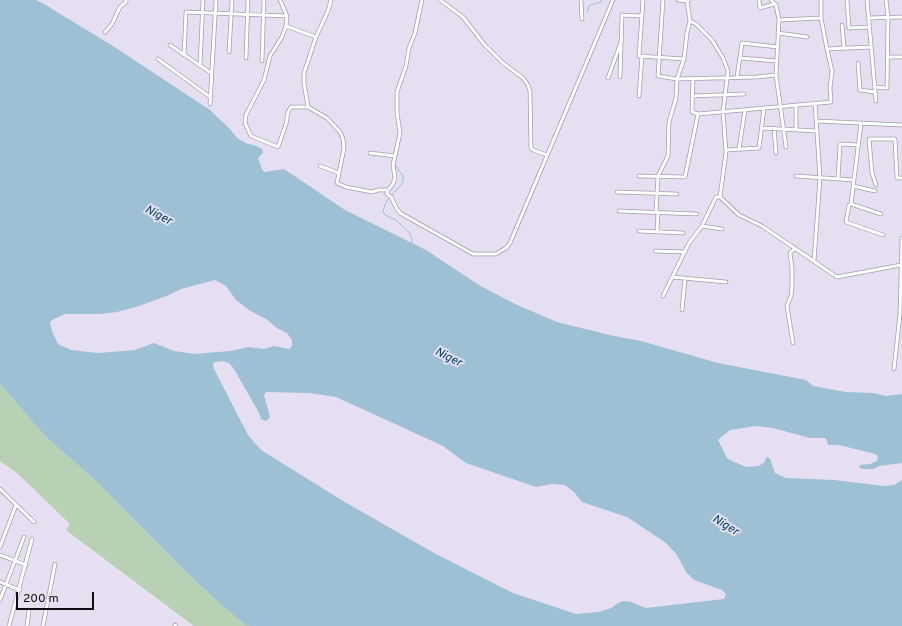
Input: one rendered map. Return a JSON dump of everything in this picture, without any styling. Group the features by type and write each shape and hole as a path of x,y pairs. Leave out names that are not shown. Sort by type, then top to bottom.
{"street":[{"path":"105,32 112,24 120,7 126,2 126,0"},
{"path":"200,65 203,0"},
{"path":"210,104 216,0"},
{"path":"229,52 232,0"},
{"path":"246,58 248,0"},
{"path":"262,61 264,0"},
{"path":"280,0 287,16 286,26 282,37 270,56 264,80 246,115 245,124 251,136 277,149 286,124 288,112 291,107 308,107 327,118 340,132 343,139 344,148 337,183 346,188 372,192 378,190 388,190"},
{"path":"308,107 304,73 316,37 328,11 331,0"},
{"path":"422,0 415,33 409,48 406,66 397,92 397,112 400,133 395,156 395,178 387,194 400,213 473,254 496,254 506,248 510,243 612,0"},
{"path":"440,0 463,17 484,44 503,63 523,78 528,85 530,90 531,148 547,154"},
{"path":"581,0 582,19"},
{"path":"643,0 639,56 684,59"},
{"path":"663,0 658,76 677,78 728,78 776,75"},
{"path":"657,232 658,176 668,156 669,122 676,98 677,78 684,59 690,21 688,0 678,0"},
{"path":"759,0 760,8 774,4"},
{"path":"772,0 779,20 776,75 786,147"},
{"path":"693,78 692,112 698,114 831,102 830,88 832,71 826,49 821,18 821,0"},
{"path":"847,0 849,28 869,27"},
{"path":"867,0 876,101"},
{"path":"874,86 887,88 888,17 886,0"},
{"path":"184,55 186,12 287,16"},
{"path":"620,77 622,15 642,16"},
{"path":"868,18 902,17"},
{"path":"779,20 821,18"},
{"path":"690,21 696,24 712,40 723,58 728,71 723,112 726,150 720,197"},
{"path":"842,25 844,48"},
{"path":"286,26 316,37"},
{"path":"778,32 808,37"},
{"path":"608,78 621,40"},
{"path":"737,77 742,43 778,47"},
{"path":"170,45 211,73"},
{"path":"826,49 871,47"},
{"path":"639,96 642,56"},
{"path":"887,57 902,57"},
{"path":"740,58 777,61"},
{"path":"158,59 210,97"},
{"path":"858,63 860,90 875,92"},
{"path":"692,96 744,94"},
{"path":"814,261 820,178 815,103"},
{"path":"796,105 796,130"},
{"path":"726,150 759,148 764,108"},
{"path":"739,149 745,110"},
{"path":"639,176 685,177 698,114"},
{"path":"817,121 902,125"},
{"path":"861,123 851,204 849,205 846,222 883,235"},
{"path":"762,128 817,131"},
{"path":"774,128 776,153"},
{"path":"876,185 872,173 870,139 895,139 897,178 902,178"},
{"path":"838,179 840,144 858,145"},
{"path":"370,153 395,156"},
{"path":"320,166 339,173"},
{"path":"796,176 854,180"},
{"path":"853,186 875,191"},
{"path":"616,192 677,194"},
{"path":"663,296 689,243 702,226 716,197 720,197"},
{"path":"720,197 739,215 762,226 837,277 901,265"},
{"path":"851,204 881,214"},
{"path":"619,211 697,214"},
{"path":"702,226 722,228"},
{"path":"639,231 683,233"},
{"path":"894,369 900,314 902,238"},
{"path":"793,343 787,306 791,296 792,286 790,253 795,248"},
{"path":"654,251 685,252"},
{"path":"672,277 726,282"},
{"path":"682,310 685,278"},
{"path":"0,491 34,522"},
{"path":"0,548 16,505"},
{"path":"0,600 24,537"},
{"path":"9,626 20,590 32,539"},
{"path":"0,556 26,566"},
{"path":"43,626 55,564"},
{"path":"0,582 20,590"},
{"path":"27,626 29,611"}],"green space":[{"path":"0,384 45,436 96,481 188,574 218,602 249,626 194,626 66,530 70,524 17,473 0,461"}],"water":[{"name":"Niger","path":"0,0 36,0 113,46 210,110 238,139 262,149 263,153 258,158 264,172 284,169 345,210 426,250 479,285 515,304 557,322 641,341 718,363 806,380 813,386 846,392 873,393 886,396 902,394 902,463 879,466 873,469 862,469 859,467 860,465 870,464 877,461 878,456 839,445 828,445 825,438 810,438 773,428 757,426 730,430 718,440 727,458 730,460 746,467 758,466 764,463 768,457 775,473 786,478 834,480 884,486 894,485 902,480 902,626 249,626 218,602 188,574 96,481 45,436 0,384","holes":["215,280 226,286 236,300 249,310 287,333 292,340 290,349 274,346 264,349 248,347 230,351 195,354 174,351 154,343 135,350 98,353 71,350 58,344 52,331 50,322 65,314 100,314 117,312 139,306 181,289","222,361 229,363 234,369 261,419 266,421 270,417 264,395 266,392 309,393 336,397 443,446 466,463 536,487 552,484 565,485 574,492 582,502 627,517 666,543 677,555 686,572 694,580 722,590 726,594 724,599 646,608 624,601 599,612 576,614 513,593 434,553 343,501 261,450 248,435 214,369 213,364 215,362"]}],"waterway":[{"path":"587,12 590,5 601,2 601,0"},
{"path":"395,165 403,176 403,181 387,200 383,211 385,215 396,220 409,232 412,243"}]}
